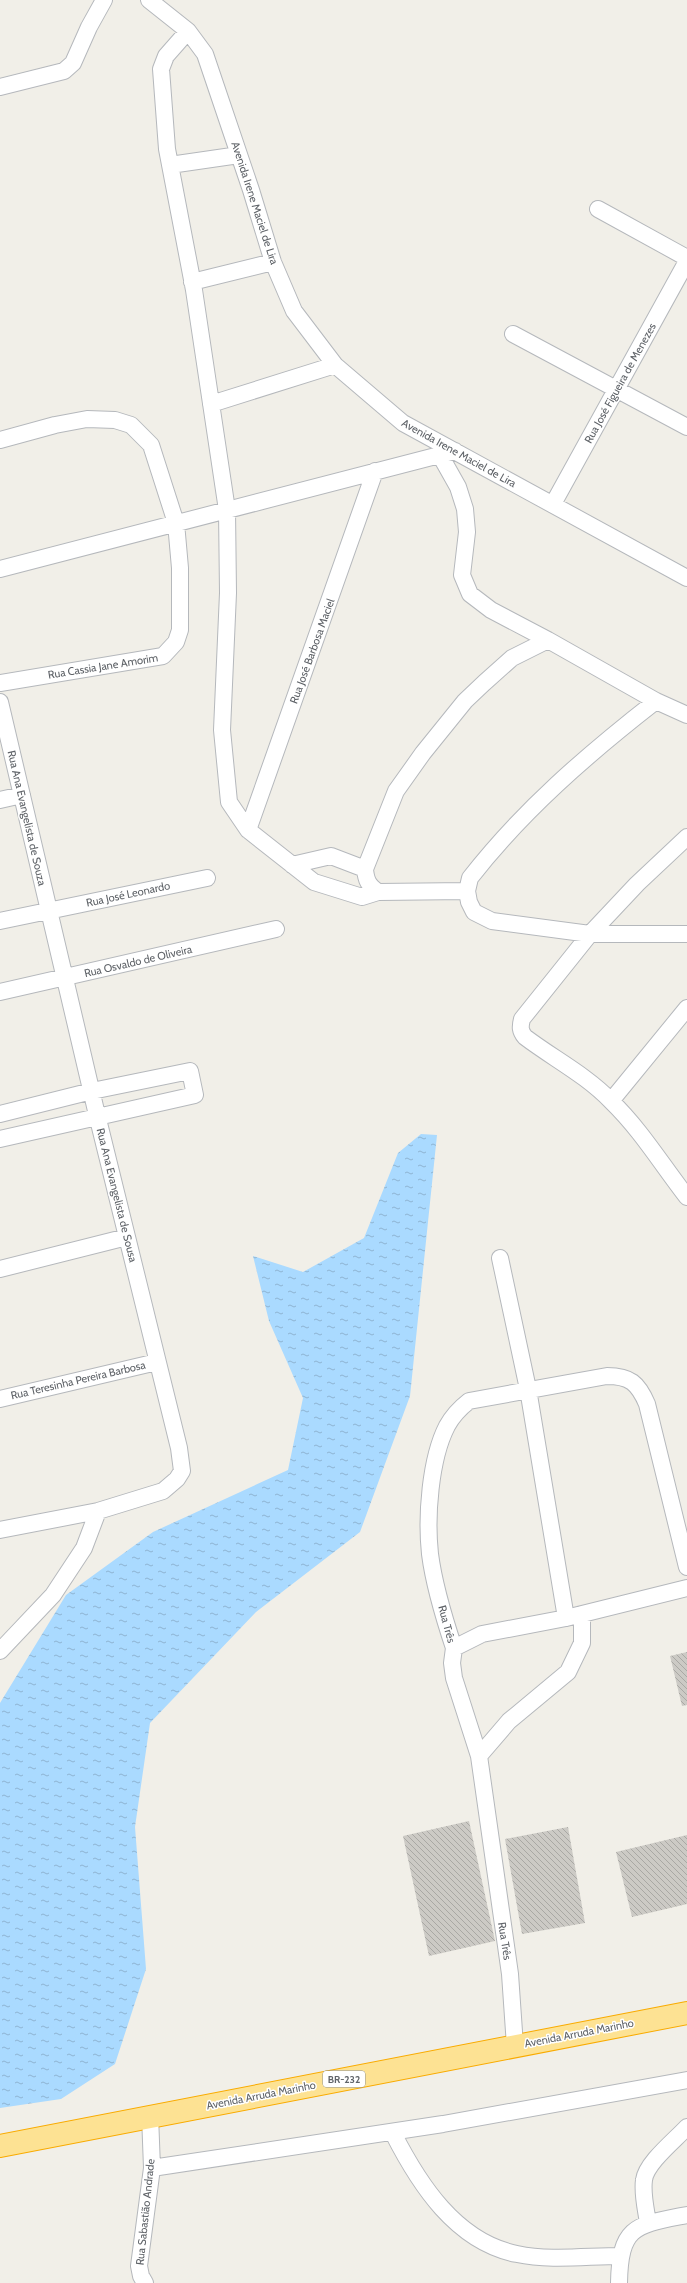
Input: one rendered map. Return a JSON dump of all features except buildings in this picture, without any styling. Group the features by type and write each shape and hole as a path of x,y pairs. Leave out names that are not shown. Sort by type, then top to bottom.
{"highway":[{"name":"Avenida Arruda Marinho","path":"0,2146 150,2115 256,2097 687,2013"}],"street":[{"path":"0,87 64,71 73,63 89,27 104,0"},
{"name":"Avenida Irene Maciel de Lira","path":"149,0 188,31 204,54 240,155 273,262 294,311 335,366 403,422 447,453 553,504 687,578"},
{"path":"188,31 166,56 161,69 170,165 192,282 226,510 228,593 222,730 229,802 248,830 314,882 362,897 378,892 467,891"},
{"path":"170,165 240,155"},
{"path":"598,209 687,258"},
{"name":"Rua José Figueira de Menezes","path":"553,504 687,261"},
{"path":"192,282 273,262"},
{"path":"513,334 687,427"},
{"path":"211,404 335,366"},
{"name":"Rua Cassia Jane Amorim","path":"0,440 54,425 87,419 115,420 131,425 151,445 176,523 182,602 180,630 176,642 172,649 163,656 0,683"},
{"path":"0,569 447,453 465,509 467,532 462,575 470,594 491,610 548,640 656,701 687,715"},
{"name":"Rua José Barbosa Maciel","path":"248,830 376,471"},
{"path":"378,892 371,887 366,879 364,869 396,791 423,753 465,701 512,658 548,640"},
{"path":"656,701 605,741 530,809 470,878 467,891 469,902 474,912 492,921 590,934 687,934"},
{"name":"Rua Ana Evangelista de Souza","path":"0,702 49,910"},
{"path":"0,800 22,796"},
{"path":"687,837 637,884 590,934 522,1019 520,1027 525,1037 582,1075 611,1100 654,1150 687,1197"},
{"path":"292,865 331,856 364,869"},
{"name":"Rua José Leonardo","path":"0,921 207,878"},
{"name":"Rua Ana Evangelista de Sousa","path":"49,910 97,1115 179,1448 182,1471 177,1479 163,1491 98,1511"},
{"name":"Rua Osvaldo de Oliveira","path":"0,992 276,929"},
{"path":"611,1100 687,1008"},
{"path":"0,1114 92,1091 190,1071 195,1095 97,1115 0,1139"},
{"path":"0,1269 127,1237"},
{"path":"500,1258 528,1389 566,1618"},
{"name":"Rua Teresinha Pereira Barbosa","path":"0,1399 157,1362"},
{"name":"Rua Três","path":"515,2046 510,1974 478,1756 454,1678 452,1663 454,1648 430,1555 428,1519 440,1442 447,1426 457,1411 469,1401 528,1389 607,1376 623,1376 634,1382 642,1392 647,1404 687,1567"},
{"path":"0,1530 98,1511"},
{"path":"0,1651 53,1595 84,1548 98,1511"},
{"path":"454,1648 482,1634 566,1618 687,1588"},
{"path":"478,1756 509,1721 568,1672 582,1643 582,1614"},
{"path":"152,2168 393,2133 687,2080"},
{"name":"Rua Sabastião Andrade","path":"145,2283 141,2276 139,2266 152,2168 150,2115"},
{"path":"648,2223 644,2196 644,2178 648,2168 687,2127"},
{"path":"393,2133 419,2182 438,2204 478,2240 495,2248 518,2255 549,2257 621,2256"},
{"path":"619,2283 621,2256 625,2241 634,2229 648,2223 687,2215"}],"water":[{"path":"421,1134 437,1135 410,1396 360,1532 256,1612 150,1723 135,1827 146,1969 115,2064 61,2099 0,2108 0,1703 66,1595 153,1532 288,1470 303,1398 269,1321 253,1256 303,1272 364,1238 398,1153"}]}
